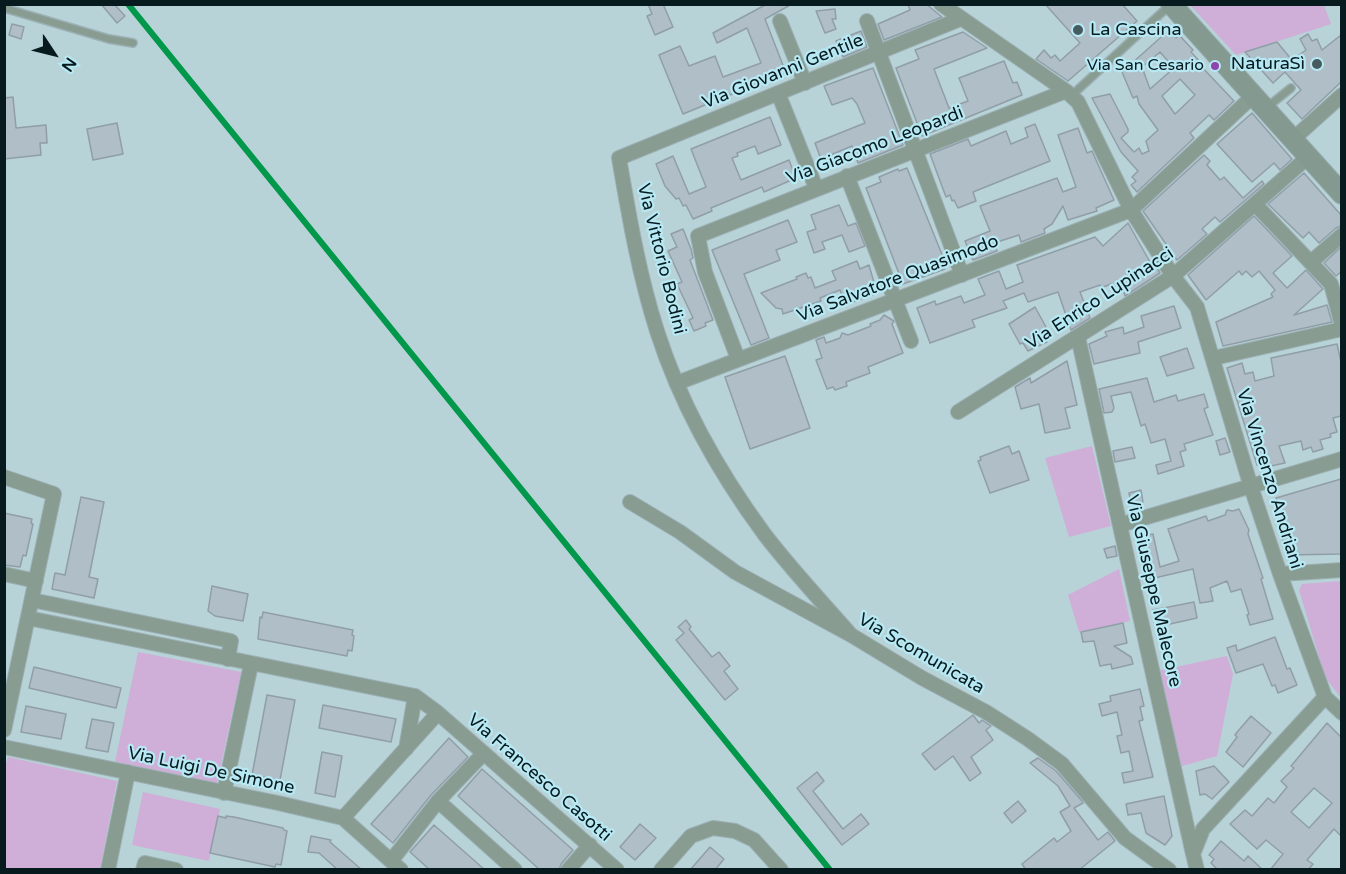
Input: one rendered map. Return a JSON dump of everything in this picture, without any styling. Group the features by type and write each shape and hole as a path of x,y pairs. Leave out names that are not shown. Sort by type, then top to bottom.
{"main road":[{"path":"1171,5 1341,194"}],"street":[{"path":"940,4 1069,94"},
{"name":"Via Giovanni Gentile","path":"619,158 960,19"},
{"path":"780,21 805,83"},
{"path":"867,21 962,274"},
{"path":"778,93 816,188"},
{"name":"Via Giacomo Leopardi","path":"738,359 705,272 698,236 916,149 1069,94"},
{"name":"Via Vincenzo Andriani","path":"1069,94 1078,102 1131,210 1173,276 1197,308 1214,358 1251,487 1325,697"},
{"path":"1292,140 1341,95"},
{"path":"1131,210 1258,103"},
{"name":"Via Enrico Lupinacci","path":"958,412 1173,276 1308,157"},
{"name":"Via Vittorio Bodini","path":"619,158 632,230 657,331 687,406 724,472 765,535 851,635"},
{"path":"847,176 911,341"},
{"path":"1214,358 1341,327 1331,284 1255,204"},
{"name":"Via Salvatore Quasimodo","path":"678,382 1131,210"},
{"path":"1311,262 1341,235"},
{"name":"Via Giuseppe Malecore","path":"1078,337 1193,854"},
{"path":"1120,525 1341,459"},
{"path":"4,477 54,494 4,730"},
{"name":"Via Scomunicata","path":"630,502 680,532 735,572 851,635 922,678 986,712 1028,739 1062,764 1125,838 1169,870"},
{"path":"1280,574 1341,570"},
{"path":"4,574 36,581"},
{"path":"32,600 231,641 228,659"},
{"name":"Via Francesco Casotti","path":"28,618 415,696 438,713 617,870"},
{"path":"224,793 251,664"},
{"path":"406,750 415,696"},
{"path":"1197,870 1193,854 1203,829 1325,697 1341,713"},
{"path":"343,818 438,713"},
{"name":"Via Luigi De Simone","path":"4,747 343,818 394,866"},
{"path":"394,866 438,801 484,753"},
{"path":"108,870 128,772"},
{"path":"438,801 514,870"},
{"path":"662,870 691,836 713,828 735,831 754,840 780,870"},
{"path":"568,870 590,845"},
{"path":"143,870 145,863 176,870"}],"lane":[{"path":"1069,94 1171,5"},
{"path":"4,8 109,39 134,43"},
{"path":"1258,103 1291,88"}],"shaded area":[{"path":"1190,5 1324,5 1331,24 1236,55"},
{"path":"1092,446 1111,526 1069,537 1045,458"},
{"path":"1119,569 1130,621 1079,632 1068,595"},
{"path":"1342,581 1341,698 1325,677 1299,590 1302,584"},
{"path":"138,652 241,672 217,783 115,762"},
{"path":"1227,656 1233,674 1217,756 1179,767 1157,671"},
{"path":"8,757 117,781 100,869 5,869 4,771"},
{"path":"143,792 220,809 209,861 132,845"}],"building":[{"path":"101,4 114,4 125,16 117,23"},
{"path":"648,4 663,4 673,27 655,35 647,16 652,14"},
{"path":"767,4 792,4 765,19 786,73 730,95 729,93 683,114 659,55 680,46 689,66 715,56 723,77 761,63 747,28 717,43 713,33"},
{"path":"908,4 926,4 942,17 884,40 878,24 910,10"},
{"path":"1045,4 1122,4 1137,21 1068,81 1036,59 1044,50 1051,58 1055,55 1060,61 1080,43"},
{"path":"835,9 836,19 832,19 836,29 825,33 816,11"},
{"path":"12,24 24,27 21,39 9,35"},
{"path":"1169,30 1176,38 1179,35 1193,50 1191,52 1202,64 1200,65 1234,101 1214,120 1209,115 1190,133 1194,138 1137,192 1131,185 1136,181 1132,177 1138,171 1121,152 1092,98 1110,94 1128,129 1128,132 1121,138 1134,152 1139,148 1142,154 1149,151 1146,141 1158,130 1139,104 1137,96 1133,98 1122,72","holes":["1160,52 1174,68 1150,89 1142,67","1180,79 1195,95 1175,114 1162,96"]},
{"path":"861,31 867,47 843,57 836,41"},
{"path":"963,32 987,48 934,69 949,108 968,101 959,78 1004,61 1013,83 1017,82 1022,95 922,136 896,68 919,59 915,50"},
{"path":"1308,34 1312,41 1317,39 1322,50 1341,35 1341,82 1302,119 1287,103 1301,90 1285,72 1273,83 1245,52 1277,42 1292,60 1306,50 1300,39"},
{"path":"873,68 903,145 858,163 852,146 821,159 815,143 865,123 852,98 832,105 824,86"},
{"path":"13,97 16,128 46,125 47,143 40,143 41,155 4,159 4,98"},
{"path":"1252,113 1292,159 1280,170 1274,163 1252,182 1217,144"},
{"path":"770,117 781,145 758,154 755,146 737,153 738,156 732,158 741,180 789,160 796,178 764,192 762,187 711,208 712,211 693,219 686,205 683,206 679,198 676,199 665,186 656,164 673,156 689,194 706,187 691,149"},
{"path":"117,123 123,154 93,160 87,129"},
{"path":"1035,124 1050,161 973,192 976,201 958,208 950,195 946,197 930,154 968,139 971,146 1006,131 1011,144 1028,137 1025,128"},
{"path":"1078,128 1087,153 1092,151 1114,200 1096,208 1097,211 1068,220 1063,206 1052,224 1044,229 1045,233 1021,242 1019,235 994,243 997,251 973,260 965,241 990,231 980,206 1057,178 1063,192 1076,187 1058,135"},
{"path":"1204,155 1210,161 1207,165 1220,180 1224,177 1243,198 1262,181 1264,184 1220,222 1215,217 1202,229 1207,234 1177,260 1143,211"},
{"path":"907,168 943,257 945,269 903,284 866,188 881,182 879,177 898,169 899,171"},
{"path":"1304,173 1341,215 1341,226 1319,243 1309,232 1303,238 1268,204"},
{"path":"839,205 848,226 856,223 865,246 849,252 842,235 822,242 825,249 814,253 807,232 816,229 811,215"},
{"path":"1254,216 1292,256 1273,273 1287,288 1306,270 1323,289 1294,315 1327,305 1332,322 1223,346 1216,322 1273,297 1271,294 1275,290 1259,271 1252,277 1246,271 1242,275 1239,271 1206,300 1188,275"},
{"path":"788,220 797,242 776,250 780,260 744,274 769,338 751,345 712,250"},
{"path":"1128,223 1150,262 1153,261 1160,273 1125,296 1121,284 1112,287 1111,284 1101,288 1100,285 1080,292 1090,318 1071,330 1058,292 1028,302 1024,293 1003,301 1007,308 972,320 975,327 930,343 917,308 935,301 936,305 961,296 964,303 985,295 978,279 999,271 1006,289 1023,282 1017,265 1095,237 1103,246"},
{"path":"683,229 691,249 693,258 690,260 713,320 694,331 689,320 693,318 677,284 682,282 668,251 677,247 671,234"},
{"path":"1341,247 1341,272 1336,276 1324,263"},
{"path":"857,261 860,269 869,265 877,293 850,303 849,301 844,302 840,290 820,298 821,301 783,314 782,309 776,308 761,293 797,279 796,277 806,273 808,278 811,277 815,288 836,280 832,271"},
{"path":"1174,306 1181,328 1138,342 1140,353 1094,364 1089,344 1107,336 1105,332 1123,327 1124,334 1144,327 1141,316"},
{"path":"1035,307 1046,327 1038,333 1047,342 1028,351 1023,343 1020,344 1009,324"},
{"path":"884,315 894,321 892,324 903,353 868,367 870,373 846,382 847,386 835,390 833,387 827,389 816,360 822,358 816,340 824,337 826,343 840,338 842,333 848,335 871,326 870,324 880,320"},
{"path":"1337,344 1341,362 1341,416 1333,418 1337,432 1330,434 1331,437 1320,440 1323,449 1313,452 1311,447 1303,450 1301,441 1279,446 1285,463 1261,468 1257,465 1227,368 1242,363 1245,374 1253,372 1255,381 1274,376 1271,358"},
{"path":"1187,348 1194,368 1167,376 1160,357"},
{"path":"785,356 810,428 750,449 725,377"},
{"path":"1067,361 1077,405 1065,408 1070,428 1045,433 1039,404 1021,409 1015,387 1030,378 1031,383"},
{"path":"1147,378 1154,402 1176,395 1178,401 1204,394 1208,407 1204,409 1213,435 1184,444 1186,450 1180,452 1184,466 1158,474 1156,465 1171,461 1165,439 1151,443 1145,424 1141,426 1131,392 1111,396 1114,408 1112,412 1104,413 1099,389"},
{"path":"1225,438 1230,452 1220,455 1216,441"},
{"path":"1009,446 1012,454 1019,451 1029,480 990,493 978,461 981,460 980,457"},
{"path":"1132,447 1135,458 1115,462 1113,451"},
{"path":"1341,479 1341,554 1288,555 1280,533 1287,530 1276,498"},
{"path":"1141,490 1143,502 1131,504 1129,493"},
{"path":"81,497 104,502 89,577 98,579 94,598 52,589 55,573 65,575"},
{"path":"1239,509 1249,530 1248,534 1263,578 1261,579 1273,619 1250,625 1241,589 1231,592 1227,581 1210,588 1213,601 1200,603 1193,569 1146,580 1137,537 1153,534 1160,567 1179,561 1168,529 1206,516 1208,521 1225,515 1227,510"},
{"path":"4,513 32,519 26,556 23,555 20,567 4,565"},
{"path":"1115,546 1117,556 1107,558 1104,549"},
{"path":"212,586 248,594 243,621 215,616 208,611"},
{"path":"1194,602 1197,618 1161,626 1160,619 1155,620 1153,610"},
{"path":"263,612 353,630 352,651 348,650 347,656 258,639 260,617 262,618"},
{"path":"686,620 691,627 689,629 712,657 719,652 730,666 724,671 738,689 725,700 676,640 684,633 678,627"},
{"path":"1123,623 1127,643 1114,646 1131,657 1133,664 1112,669 1111,664 1100,666 1094,641 1083,642 1081,632"},
{"path":"1275,637 1287,669 1290,668 1297,685 1278,693 1275,685 1272,686 1263,664 1236,673 1227,648 1236,645 1237,651"},
{"path":"34,667 121,688 116,708 29,688"},
{"path":"1140,689 1144,706 1140,707 1143,720 1139,721 1153,777 1124,783 1122,773 1133,771 1129,751 1121,753 1117,736 1122,735 1117,712 1102,716 1099,704 1111,701 1110,696"},
{"path":"267,695 295,700 280,780 252,775"},
{"path":"323,705 396,719 391,742 319,728"},
{"path":"26,706 66,714 61,739 21,732"},
{"path":"973,715 979,723 982,720 991,726 986,730 993,740 971,757 981,773 970,781 953,756 935,770 922,754"},
{"path":"1251,716 1271,733 1243,767 1226,752 1237,737 1235,735"},
{"path":"92,719 114,723 108,752 86,748"},
{"path":"1327,723 1341,737 1341,836 1334,829 1307,860 1313,864 1308,870 1270,870 1283,854 1266,840 1257,849 1230,824 1245,810 1252,816 1268,798 1274,803 1287,787 1281,781 1294,768 1291,766","holes":["1314,788 1332,803 1309,828 1291,812"]},
{"path":"449,738 468,757 431,795 393,843 371,824"},
{"path":"322,752 342,756 335,797 315,793"},
{"path":"1038,758 1056,771 1082,801 1083,803 1074,808 1098,840 1108,832 1115,841 1079,870 1026,870 1022,864 1054,838 1057,842 1071,831 1060,812 1070,806 1058,786 1030,763"},
{"path":"1214,766 1229,782 1212,799 1205,794 1200,795 1196,771"},
{"path":"482,769 573,850 561,864 559,870 540,870 458,796"},
{"path":"817,772 824,781 813,791 843,829 861,814 869,824 842,845 797,788"},
{"path":"1164,796 1172,836 1165,845 1146,833 1141,813 1128,815 1126,804"},
{"path":"1018,801 1026,811 1012,823 1004,813"},
{"path":"218,816 234,817 283,828 287,831 281,865 276,864 275,867 210,853"},
{"path":"640,824 656,838 635,860 620,847"},
{"path":"434,825 485,870 430,870 410,852"},
{"path":"311,836 331,840 330,842 362,870 338,870 319,853 308,852"},
{"path":"1221,841 1244,861 1248,856 1263,870 1218,870 1211,863 1214,859 1209,855"},
{"path":"710,847 724,859 715,870 690,870"}],"transit line":[{"path":"128,4 830,870"}],"place":[{"name":"La Cascina","path":"1078,30"},
{"name":"NaturaSì","path":"1317,64"},
{"name":"Via San Cesario","path":"1215,66"}]}
